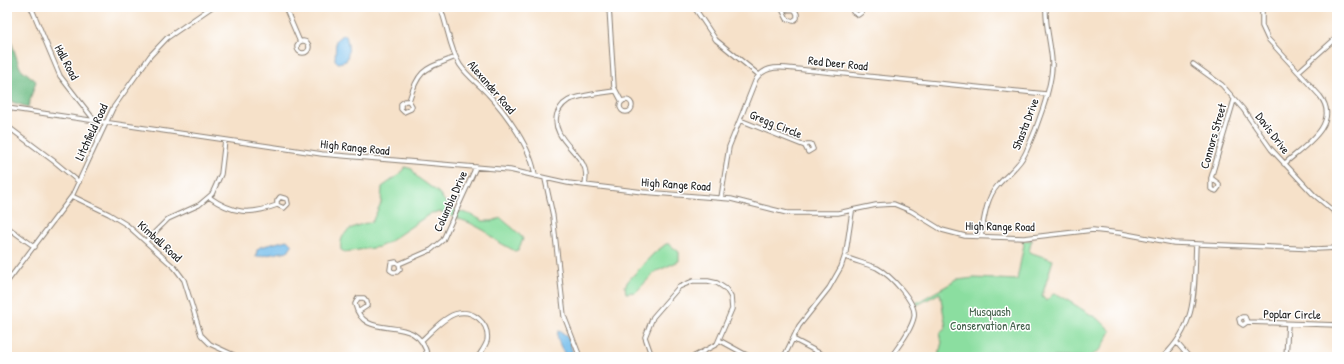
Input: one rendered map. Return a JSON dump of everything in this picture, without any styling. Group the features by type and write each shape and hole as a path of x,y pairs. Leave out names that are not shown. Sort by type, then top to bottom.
{"street":[{"name":"Hall Road","path":"30,7 60,76 95,121"},
{"name":"Litchfield Road","path":"7,282 35,247 72,196 113,108 158,46 176,31 212,7"},
{"path":"285,7 300,42"},
{"name":"Alexander Road","path":"440,7 456,57 464,71 490,96 519,136 533,163 535,176"},
{"path":"609,7 615,91 622,102"},
{"path":"694,7 716,40 759,75 729,148 721,198"},
{"path":"852,7 852,12 856,15 862,12 862,7"},
{"name":"Shasta Drive","path":"981,236 992,194 998,184 1018,165 1024,155 1050,80 1052,62 1046,21 1046,7"},
{"path":"1262,7 1261,20 1266,37 1323,101 1327,115 1323,127 1319,132 1284,164"},
{"path":"782,8 794,10 798,14 797,18 793,21 788,20 782,8"},
{"path":"1298,72 1337,37"},
{"path":"409,101 415,82 421,73 456,57"},
{"name":"Davis Drive","path":"1193,64 1222,85 1284,164 1317,198 1337,214"},
{"name":"Red Deer Road","path":"759,75 771,68 786,68 1046,94"},
{"path":"585,185 587,175 585,168 560,134 556,125 557,114 562,106 572,99 615,91"},
{"name":"Connors Street","path":"1211,178 1234,100"},
{"name":"High Range Road","path":"7,108 225,140 362,158 510,170 545,179 585,185 643,192 721,198 787,213 832,214 852,212 870,206 894,204 911,210 931,224 948,232 965,236 1030,237 1093,230 1120,233 1165,243 1298,249 1337,248"},
{"name":"Gregg Circle","path":"740,120 805,146"},
{"path":"7,126 79,182"},
{"path":"146,241 168,218 199,205 209,196 216,186 221,174 225,140"},
{"name":"Columbia Drive","path":"399,264 438,246 446,236 476,167"},
{"path":"545,179 554,224 564,316 580,357"},
{"name":"Kimball Road","path":"72,196 120,220 146,241 175,268 184,280 198,330 203,338 215,346 238,357"},
{"path":"209,196 229,209 240,212 265,210 277,205"},
{"path":"784,357 799,326 832,283 845,257 852,212"},
{"path":"7,227 35,247"},
{"path":"1163,357 1177,343 1187,325 1193,305 1196,244"},
{"path":"845,257 883,272 909,298 915,310 914,319 891,357"},
{"path":"652,357 646,337 650,321 674,291 682,285 693,281 708,281 717,283 724,287 729,295 732,309 719,340 713,347 693,357"},
{"path":"358,312 362,319 370,324 406,330 421,341 428,357"},
{"path":"421,341 452,315 470,313 482,322 487,333 485,345 478,357"},
{"name":"Poplar Circle","path":"1247,322 1337,325"},
{"path":"1286,357 1288,324"},
{"path":"793,339 827,357"},
{"path":"719,340 750,357"},
{"path":"1177,343 1188,357"}],"green space":[{"path":"7,29 20,68 36,81 28,107 12,102 7,87"},
{"path":"405,167 412,169 417,177 439,193 446,203 455,210 472,215 483,221 492,221 501,218 523,239 518,250 515,251 495,240 485,231 470,223 441,212 431,213 379,247 345,252 341,250 342,238 345,233 354,227 372,222 381,203 382,187 400,174"},
{"name":"Musquash Conservation Area","path":"1033,240 1031,242 1029,252 1053,260 1042,296 1046,301 1053,294 1059,295 1101,321 1111,331 1102,348 1091,356 1092,357 938,357 942,342 939,334 946,328 940,293 917,305 916,303 957,280 974,278 1017,280 1024,244 1021,241"},
{"path":"666,244 669,244 679,252 679,261 655,272 636,292 626,293 625,286 628,281 653,254"}],"water":[{"path":"342,35 346,35 348,54 346,61 338,63 335,60 336,40"},
{"path":"287,240 292,245 288,251 256,257 257,250 260,247"},
{"path":"558,331 565,334 567,337 571,345 573,357 566,357 558,341"}]}
